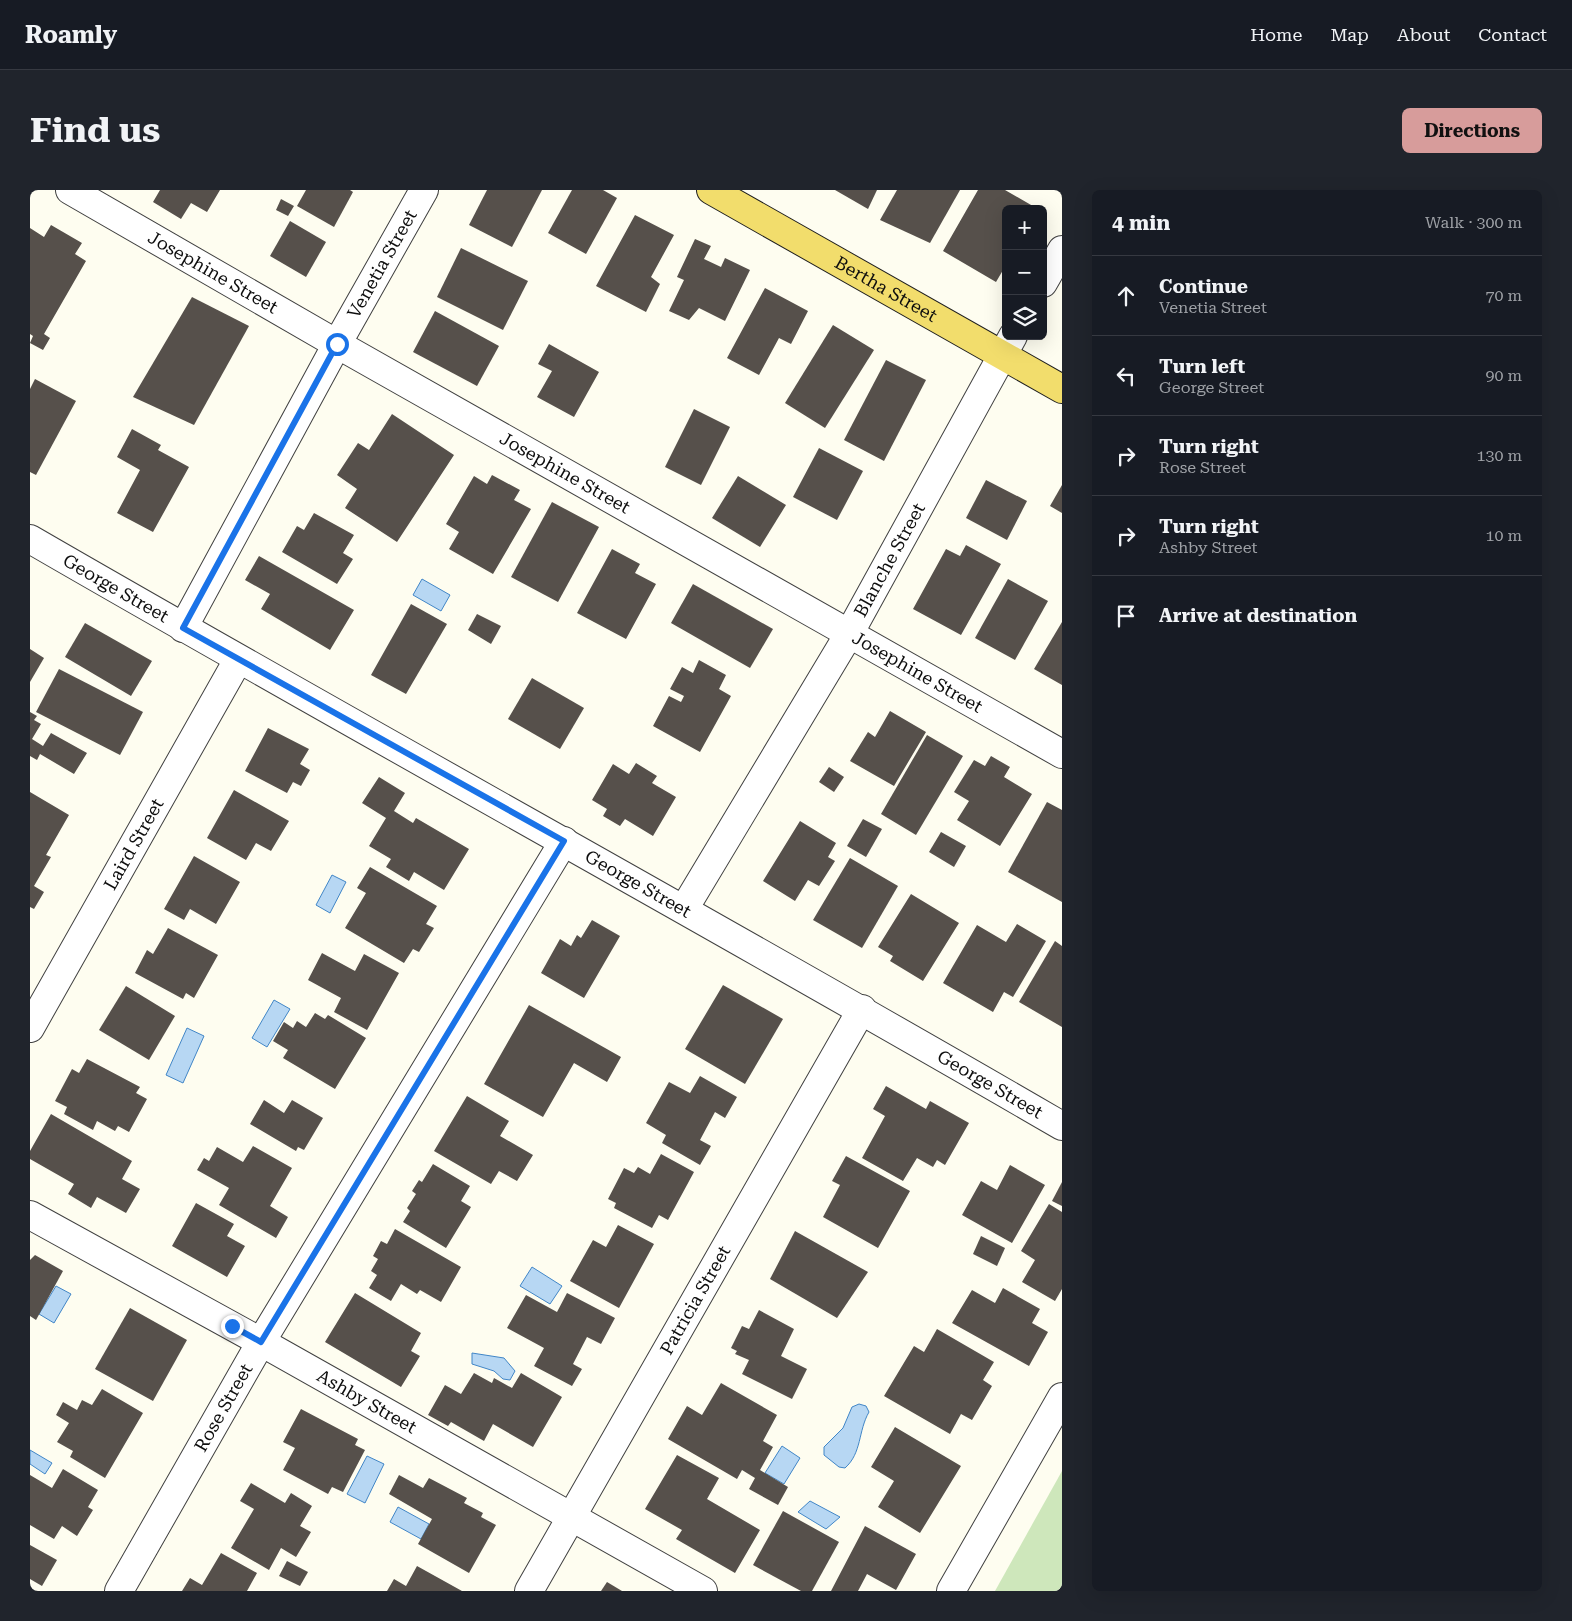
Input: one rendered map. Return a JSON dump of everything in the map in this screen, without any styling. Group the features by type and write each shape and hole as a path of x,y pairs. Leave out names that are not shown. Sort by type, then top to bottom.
{"main road":[{"name":"Bertha Street","path":"711,190 1007,346 1062,389"}],"street":[{"name":"Josephine Street","path":"70,190 337,344 1062,754"},
{"name":"Venetia Street","path":"183,628 337,344 424,190"},
{"path":"1047,276 1062,250"},
{"name":"Blanche Street","path":"684,909 848,634 1007,346"},
{"name":"George Street","path":"30,539 238,660 862,1009 1062,1126"},
{"name":"Laird Street","path":"30,1028 238,660"},
{"name":"Rose Street","path":"119,1591 261,1342 564,841"},
{"name":"Patricia Street","path":"529,1591 862,1009"},
{"name":"Ashby Street","path":"30,1215 261,1342 703,1591"},
{"path":"951,1591 1062,1397"}],"green space":[{"path":"1062,1471 1062,1591 995,1591"}],"water":[{"path":"422,579 450,595 441,611 413,595"},
{"path":"332,875 346,882 330,913 316,905"},
{"path":"274,1000 290,1009 267,1047 252,1038"},
{"path":"187,1028 204,1036 183,1083 166,1075"},
{"path":"532,1267 562,1286 550,1304 520,1286"},
{"path":"56,1286 71,1294 54,1323 39,1314"},
{"path":"472,1353 504,1358 515,1371 510,1380 503,1379 494,1371 472,1364"},
{"path":"859,1404 866,1406 869,1412 854,1456 845,1468 839,1467 824,1455 824,1447 843,1428 852,1407"},
{"path":"782,1446 800,1458 784,1484 765,1473"},
{"path":"30,1450 52,1463 45,1474 30,1464"},
{"path":"367,1456 384,1464 365,1503 347,1494"},
{"path":"810,1501 840,1517 826,1529 798,1512"},
{"path":"398,1507 429,1524 421,1539 390,1522"}],"building":[{"path":"160,190 220,190 207,212 191,203 181,219 153,202"},
{"path":"306,190 350,190 353,192 334,227 297,206"},
{"path":"487,190 542,190 512,247 469,225"},
{"path":"572,190 603,190 617,198 586,254 548,233"},
{"path":"835,190 877,190 868,209"},
{"path":"897,190 960,190 930,243 880,220"},
{"path":"978,190 1005,190 1031,205 1002,205 1002,272 996,282 943,251"},
{"path":"281,199 294,206 288,216 276,210"},
{"path":"635,215 674,235 651,277 660,284 646,312 596,286"},
{"path":"290,221 326,242 306,277 270,256"},
{"path":"51,225 82,243 75,254 86,261 44,334 50,338 43,350 30,343 33,336 30,334 30,228 44,237"},
{"path":"695,239 711,246 704,259 721,267 725,258 750,270 725,321 699,308 689,320 669,311 684,280 677,277"},
{"path":"461,248 528,281 503,330 437,297"},
{"path":"765,288 808,311 791,344 779,338 759,375 727,358"},
{"path":"192,297 249,326 194,425 133,397"},
{"path":"435,311 499,346 477,386 413,352"},
{"path":"833,325 874,350 825,428 785,403"},
{"path":"549,344 599,372 574,417 537,397 552,371 538,364"},
{"path":"886,360 926,380 884,461 844,440"},
{"path":"35,379 76,401 36,475 30,472 30,389"},
{"path":"694,409 730,427 701,485 665,467"},
{"path":"392,414 454,455 397,542 345,508 357,489 337,475 358,443 369,450"},
{"path":"132,429 161,445 158,450 189,467 153,532 117,513 140,470 117,457"},
{"path":"819,448 863,471 837,520 793,497"},
{"path":"492,475 520,490 514,500 531,509 493,574 449,549 459,532 446,524 474,476 487,484"},
{"path":"738,476 786,505 760,547 712,518"},
{"path":"986,480 1027,501 1007,540 966,518"},
{"path":"1062,485 1062,513 1050,506"},
{"path":"552,502 599,527 558,602 511,577"},
{"path":"314,513 354,535 343,553 353,559 337,584 282,552 297,526 304,530"},
{"path":"966,545 1001,564 961,635 913,609 946,549 960,556"},
{"path":"612,549 640,564 635,573 656,584 626,639 577,613"},
{"path":"259,556 354,610 330,650 261,609 270,594 245,580"},
{"path":"1008,579 1048,601 1015,660 975,638"},
{"path":"693,584 773,629 750,668 671,623"},
{"path":"411,604 447,624 406,694 371,675"},
{"path":"477,614 501,626 491,644 468,630"},
{"path":"1062,622 1062,685 1034,669"},
{"path":"85,623 152,661 131,696 65,657"},
{"path":"30,649 44,658 30,682"},
{"path":"699,660 726,675 719,689 731,696 700,752 653,726 669,696 681,702 684,696 670,689 682,667 693,673"},
{"path":"59,669 143,712 120,755 36,712"},
{"path":"532,678 584,708 560,749 508,719"},
{"path":"890,711 926,732 894,786 850,761 868,732 875,737"},
{"path":"30,712 37,716 34,720 41,724 32,739 43,746 51,733 87,753 74,774 40,754 37,760 30,756"},
{"path":"268,728 309,749 300,764 310,770 301,786 293,782 287,793 245,771"},
{"path":"927,735 963,756 916,835 881,814"},
{"path":"991,756 1010,767 1004,777 1032,794 1000,846 957,820 969,801 954,792 974,760 985,766"},
{"path":"636,763 657,776 652,783 676,797 653,836 625,819 620,826 603,816 607,809 592,800 613,764 629,774"},
{"path":"829,767 844,777 834,792 819,782"},
{"path":"379,777 405,793 394,811 413,823 416,818 469,849 444,890 414,872 409,881 386,867 391,859 369,846 386,818 362,803"},
{"path":"234,790 289,821 271,851 256,843 246,860 207,838"},
{"path":"30,792 69,815 46,855 51,857 34,886 44,892 34,909 30,907"},
{"path":"1047,802 1062,810 1062,902 1008,872"},
{"path":"863,819 882,829 866,857 847,846"},
{"path":"800,821 836,843 828,857 835,861 819,886 808,880 795,901 763,881"},
{"path":"941,832 966,846 954,867 929,852"},
{"path":"194,856 240,882 216,924 190,909 184,920 164,909"},
{"path":"850,858 898,886 862,948 813,920"},
{"path":"370,867 437,906 426,924 434,928 419,952 413,949 404,963 345,928 366,893 357,888"},
{"path":"911,894 959,923 923,981 890,961 893,956 878,947"},
{"path":"592,920 620,936 584,998 541,973 560,939 571,946 577,935 581,938"},
{"path":"1017,924 1046,941 1013,997 1004,992 993,1012 943,983 977,925 1006,942"},
{"path":"168,928 218,955 194,998 186,993 183,999 135,973 147,950 153,954"},
{"path":"1055,941 1062,946 1062,1027 1019,1002"},
{"path":"322,953 355,971 364,954 399,973 367,1030 334,1012 341,998 308,980"},
{"path":"723,985 783,1019 745,1084 685,1049"},
{"path":"126,986 175,1016 149,1060 99,1030"},
{"path":"529,1005 621,1057 607,1082 574,1063 543,1117 484,1084"},
{"path":"315,1013 325,1019 328,1015 366,1038 335,1089 283,1058 288,1050 273,1041 284,1022 293,1028 297,1021 306,1027"},
{"path":"87,1059 140,1087 136,1093 147,1099 129,1132 118,1126 115,1131 97,1121 93,1130 64,1114 67,1107 55,1101 72,1069 79,1073"},
{"path":"700,1076 737,1097 725,1118 715,1112 700,1140 711,1146 700,1165 662,1143 666,1135 646,1123 669,1082 690,1093"},
{"path":"886,1086 926,1109 930,1101 969,1123 945,1165 937,1160 933,1167 917,1158 903,1181 862,1158 885,1116 873,1109"},
{"path":"467,1096 509,1121 500,1136 533,1155 517,1181 499,1171 491,1184 434,1151"},
{"path":"264,1100 284,1113 292,1100 323,1118 304,1150 298,1147 296,1151 250,1124"},
{"path":"51,1114 132,1161 122,1179 140,1189 126,1213 97,1197 91,1208 68,1194 74,1184 30,1159 30,1151"},
{"path":"253,1146 292,1168 270,1206 288,1217 276,1238 219,1205 229,1188 197,1170 204,1158 209,1161 217,1147 243,1162"},
{"path":"661,1154 694,1172 668,1220 659,1215 652,1228 614,1208 616,1203 608,1199 624,1168 634,1173 638,1167 650,1174"},
{"path":"846,1156 910,1191 878,1248 823,1217 840,1185 832,1181"},
{"path":"433,1164 470,1186 461,1201 471,1207 446,1248 403,1222 410,1211 407,1208 416,1194 412,1191 419,1180 422,1182"},
{"path":"1010,1165 1045,1185 1012,1243 962,1215 981,1181 997,1190"},
{"path":"1062,1182 1062,1206 1052,1201"},
{"path":"196,1203 234,1224 227,1236 245,1246 227,1277 172,1246"},
{"path":"1049,1204 1062,1212 1062,1289 1055,1301 1022,1282 1035,1260 1021,1251"},
{"path":"618,1225 654,1244 619,1308 570,1281 593,1240 606,1247"},
{"path":"395,1229 461,1267 441,1302 420,1290 417,1294 401,1284 391,1301 369,1288 377,1275 371,1271 378,1259 373,1256 381,1241 387,1244"},
{"path":"795,1231 868,1272 837,1318 770,1279"},
{"path":"981,1236 1005,1248 997,1266 973,1254"},
{"path":"35,1255 63,1271 36,1320 30,1316 30,1260"},
{"path":"1003,1288 1040,1309 1032,1323 1048,1332 1029,1366 952,1323 972,1290 995,1303"},
{"path":"355,1293 421,1333 411,1351 420,1356 401,1387 325,1342"},
{"path":"567,1293 615,1318 601,1344 587,1337 573,1364 582,1369 572,1386 534,1366 544,1348 507,1328 526,1295 557,1312"},
{"path":"130,1308 187,1340 153,1401 95,1369"},
{"path":"759,1310 794,1329 781,1356 807,1369 792,1399 742,1374 749,1360 735,1354 737,1351 731,1348 742,1326 749,1329"},
{"path":"937,1329 994,1362 983,1380 992,1386 972,1420 961,1414 950,1434 884,1396 914,1346 924,1352"},
{"path":"474,1373 492,1383 494,1378 512,1388 521,1373 562,1397 533,1447 493,1424 484,1441 451,1422 448,1426 428,1415 445,1385 461,1394"},
{"path":"721,1383 777,1415 763,1441 773,1447 760,1470 788,1487 778,1505 749,1489 755,1478 742,1470 737,1479 668,1439 687,1406 702,1415"},
{"path":"102,1389 143,1413 105,1478 70,1457 73,1451 57,1442 69,1423 56,1415 63,1402 77,1410 82,1400 92,1405"},
{"path":"301,1409 358,1439 355,1445 365,1450 343,1492 332,1487 328,1494 283,1470 295,1448 283,1442"},
{"path":"895,1427 961,1466 920,1533 878,1507 894,1481 871,1467"},
{"path":"677,1455 719,1478 707,1499 760,1530 735,1573 676,1539 682,1530 645,1509"},
{"path":"63,1469 98,1490 88,1507 93,1510 77,1536 62,1526 54,1539 30,1525 30,1475 52,1488"},
{"path":"399,1475 423,1488 429,1478 467,1498 464,1503 483,1513 481,1517 496,1525 469,1573 418,1544 432,1519 389,1494"},
{"path":"251,1483 285,1503 291,1493 312,1506 300,1526 311,1532 296,1557 281,1548 269,1570 231,1548 254,1509 240,1501"},
{"path":"783,1511 839,1542 812,1591 801,1591 753,1565"},
{"path":"865,1526 916,1554 896,1590 867,1574 858,1591 831,1591"},
{"path":"30,1545 57,1560 42,1586 30,1579"},
{"path":"221,1553 257,1573 247,1591 182,1591 190,1578 202,1585"},
{"path":"287,1561 308,1572 300,1586 279,1576"},
{"path":"417,1566 462,1591 387,1591 394,1579 406,1586"},
{"path":"607,1582 622,1591 601,1591"}],"route":[{"path":"232,1326 261,1342 564,841 183,628 337,344"}]}
